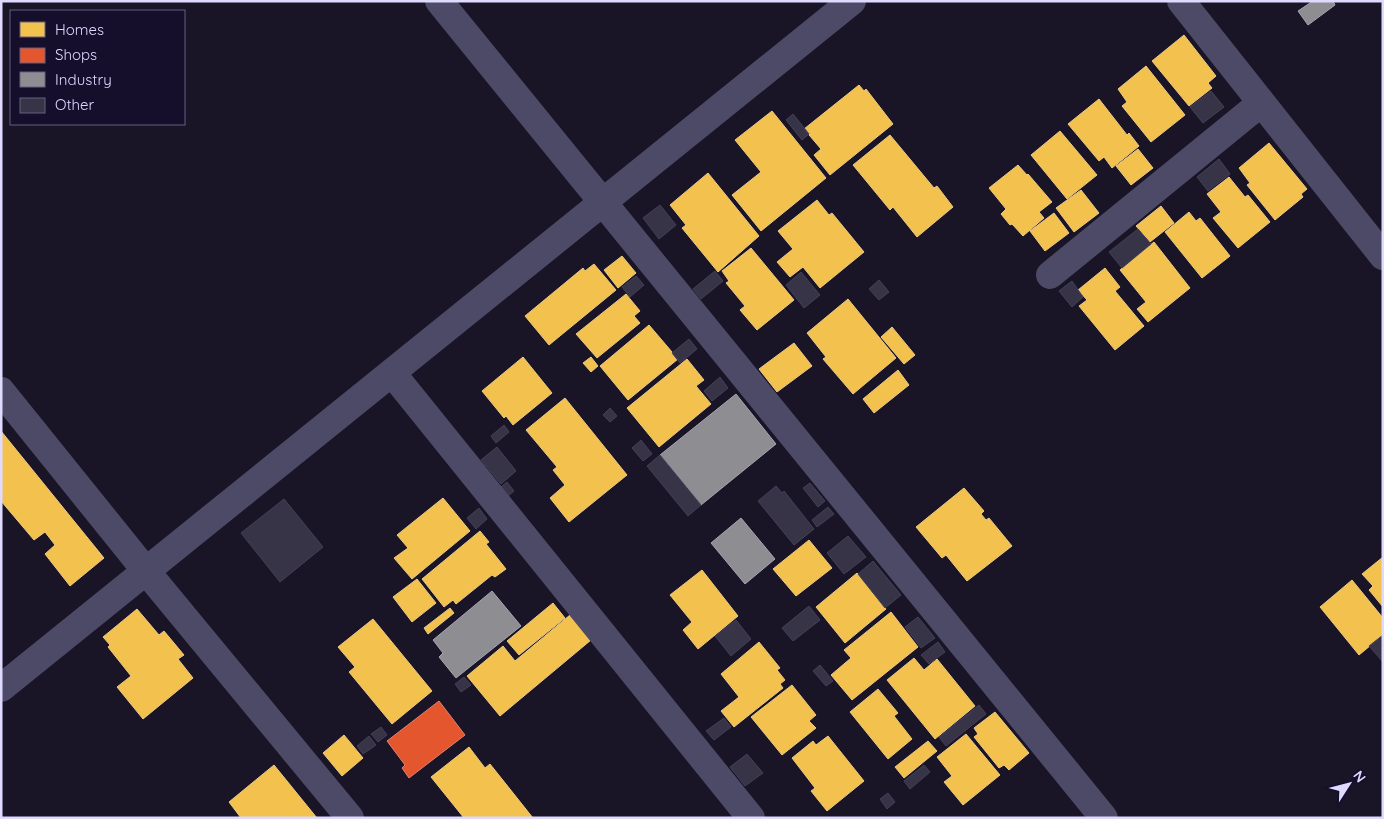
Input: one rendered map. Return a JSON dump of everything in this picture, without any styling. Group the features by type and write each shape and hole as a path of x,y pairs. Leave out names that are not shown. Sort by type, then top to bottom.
{"street":[{"path":"439,1 1104,818"},
{"path":"1,688 852,1"},
{"path":"1180,1 1383,256"},
{"path":"1050,275 1261,103"},
{"path":"392,373 751,818"},
{"path":"1,391 350,818"}],"building: Homes":[{"path":"1184,35 1216,76 1208,83 1212,88 1189,106 1152,61"},
{"path":"1146,66 1185,115 1151,142 1122,106 1127,102 1118,89"},
{"path":"859,85 864,91 866,89 893,124 830,175 814,155 821,149 804,129"},
{"path":"1099,99 1127,135 1129,133 1139,146 1112,168 1104,157 1099,161 1068,124"},
{"path":"772,111 826,178 761,231 732,195 761,172 735,140"},
{"path":"1060,131 1097,175 1067,199 1031,155"},
{"path":"890,135 934,188 937,186 953,207 917,237 893,207 890,210 853,165"},
{"path":"1269,143 1307,189 1301,194 1303,197 1275,220 1247,185 1250,183 1239,168"},
{"path":"1138,149 1153,168 1131,185 1116,166"},
{"path":"1018,165 1052,202 1039,212 1044,218 1023,236 1001,214 1006,209 989,188"},
{"path":"708,173 759,236 718,272 682,228 686,225 670,205"},
{"path":"1229,177 1245,197 1248,195 1270,222 1238,248 1213,218 1221,212 1207,194"},
{"path":"1081,190 1099,213 1074,232 1056,208"},
{"path":"817,200 829,215 832,213 864,252 820,288 803,267 790,277 777,262 793,249 778,231"},
{"path":"1161,206 1174,223 1150,242 1136,226"},
{"path":"1189,212 1196,221 1200,218 1230,256 1202,278 1165,232"},
{"path":"1054,213 1069,233 1045,251 1030,231"},
{"path":"1154,242 1190,288 1148,322 1137,309 1146,302 1120,270"},
{"path":"751,248 794,300 757,330 740,310 745,306 726,283 729,281 722,271"},
{"path":"622,256 636,273 618,288 604,270"},
{"path":"594,264 616,290 549,345 525,316 583,268 585,271"},
{"path":"1105,268 1120,287 1115,291 1144,326 1115,350 1079,306 1087,300 1078,290"},
{"path":"626,294 640,311 634,316 640,323 597,358 576,334"},
{"path":"848,299 896,358 853,394 823,359 826,357 807,333"},
{"path":"649,325 678,359 628,400 600,366"},
{"path":"892,327 915,355 904,364 881,337"},
{"path":"794,343 812,366 777,392 759,369"},
{"path":"523,357 552,393 513,425 506,416 504,418 482,391"},
{"path":"591,357 598,366 591,372 583,363"},
{"path":"687,359 704,380 696,386 711,404 659,447 627,408"},
{"path":"898,370 909,385 874,413 863,399"},
{"path":"565,398 627,475 569,522 550,498 565,485 553,470 557,467 526,430"},
{"path":"1,431 104,558 70,586 45,554 55,545 45,532 34,540 1,501"},
{"path":"964,488 984,511 981,514 986,520 989,518 1012,546 967,581 946,555 942,558 916,527"},
{"path":"443,498 470,531 412,579 394,558 408,548 397,535"},
{"path":"480,531 489,542 486,544 506,569 495,577 492,575 456,604 453,600 444,607 422,579"},
{"path":"809,540 832,568 796,596 773,569"},
{"path":"1383,557 1383,607 1369,590 1373,586 1362,574"},
{"path":"702,570 738,616 698,649 683,630 692,622 670,595"},
{"path":"857,573 886,609 845,643 816,607"},
{"path":"417,579 436,603 412,622 393,597"},
{"path":"1352,580 1383,618 1383,635 1359,655 1320,607"},
{"path":"553,603 565,618 519,655 507,641"},
{"path":"450,608 454,613 428,634 424,628"},
{"path":"137,609 159,635 164,631 184,655 178,659 193,678 143,719 117,687 131,676 108,647 110,645 103,637"},
{"path":"891,612 918,647 852,700 831,675 851,658 844,650"},
{"path":"570,615 591,640 500,716 467,676 503,646 515,661"},
{"path":"373,619 432,691 392,724 349,672 355,667 338,647"},
{"path":"759,642 780,668 777,670 785,680 780,684 783,688 734,727 721,711 739,697 721,674"},
{"path":"914,658 924,670 937,659 975,706 935,739 887,680"},
{"path":"792,685 816,715 809,721 816,728 782,755 751,717"},
{"path":"878,689 898,713 894,716 912,739 888,759 850,712"},
{"path":"995,712 1029,753 1009,770 1004,765 999,768 974,737 978,734 974,728"},
{"path":"966,734 1000,775 963,805 944,782 952,776 937,757"},
{"path":"344,735 363,758 342,776 323,753"},
{"path":"828,736 864,781 827,811 811,791 815,788 792,758 813,741 816,745"},
{"path":"928,741 937,751 904,778 895,767"},
{"path":"469,747 485,768 490,764 533,818 464,818 431,777"},
{"path":"274,765 317,818 241,818 229,802"}],"building: Shops":[{"path":"439,701 465,735 409,778 402,768 405,765 387,741"}],"building: Industry":[{"path":"1313,1 1333,1 1335,5 1308,25 1298,11"},
{"path":"736,394 776,444 701,505 660,455"},
{"path":"741,518 775,559 745,584 711,543"},
{"path":"492,591 521,626 456,678 439,657 443,653 433,640"}],"building: Other":[{"path":"1211,91 1224,107 1203,123 1190,107"},
{"path":"793,114 809,134 802,140 786,120"},
{"path":"1219,159 1230,174 1208,191 1197,177"},
{"path":"660,205 676,225 659,239 643,218"},
{"path":"1138,229 1151,244 1122,268 1109,252"},
{"path":"715,271 723,281 701,299 693,289"},
{"path":"801,272 820,295 804,308 786,285"},
{"path":"636,276 644,285 630,297 622,287"},
{"path":"879,280 889,292 879,300 869,289"},
{"path":"1072,281 1083,297 1072,307 1059,291"},
{"path":"689,339 697,349 680,363 672,353"},
{"path":"720,377 728,388 712,401 704,391"},
{"path":"610,408 617,416 610,422 603,415"},
{"path":"504,425 509,432 496,443 491,436"},
{"path":"641,440 652,454 643,461 632,448"},
{"path":"497,447 516,471 501,484 481,460"},
{"path":"660,455 701,505 688,516 647,466"},
{"path":"507,482 514,491 508,496 501,487"},
{"path":"810,483 825,501 818,507 803,488"},
{"path":"776,486 782,493 784,491 814,529 794,545 758,501"},
{"path":"284,499 323,547 280,582 241,533"},
{"path":"828,507 834,514 817,527 812,520"},
{"path":"479,508 487,519 476,529 467,518"},
{"path":"848,536 866,557 844,574 827,553"},
{"path":"873,561 901,595 885,608 858,574"},
{"path":"809,606 820,620 793,641 782,628"},
{"path":"918,617 935,638 921,648 905,627"},
{"path":"736,620 751,639 731,656 715,636"},
{"path":"1383,635 1383,662 1369,646"},
{"path":"938,642 945,652 929,664 921,655"},
{"path":"820,665 833,681 826,686 813,671"},
{"path":"464,677 471,685 461,692 455,684"},
{"path":"979,705 986,714 946,746 939,737"},
{"path":"724,718 731,727 714,740 706,731"},
{"path":"381,727 387,735 378,742 371,734"},
{"path":"369,736 376,745 363,754 357,746"},
{"path":"747,754 763,773 745,786 730,767"},
{"path":"924,765 930,772 910,789 904,781"},
{"path":"888,793 895,802 887,809 880,799"}]}
